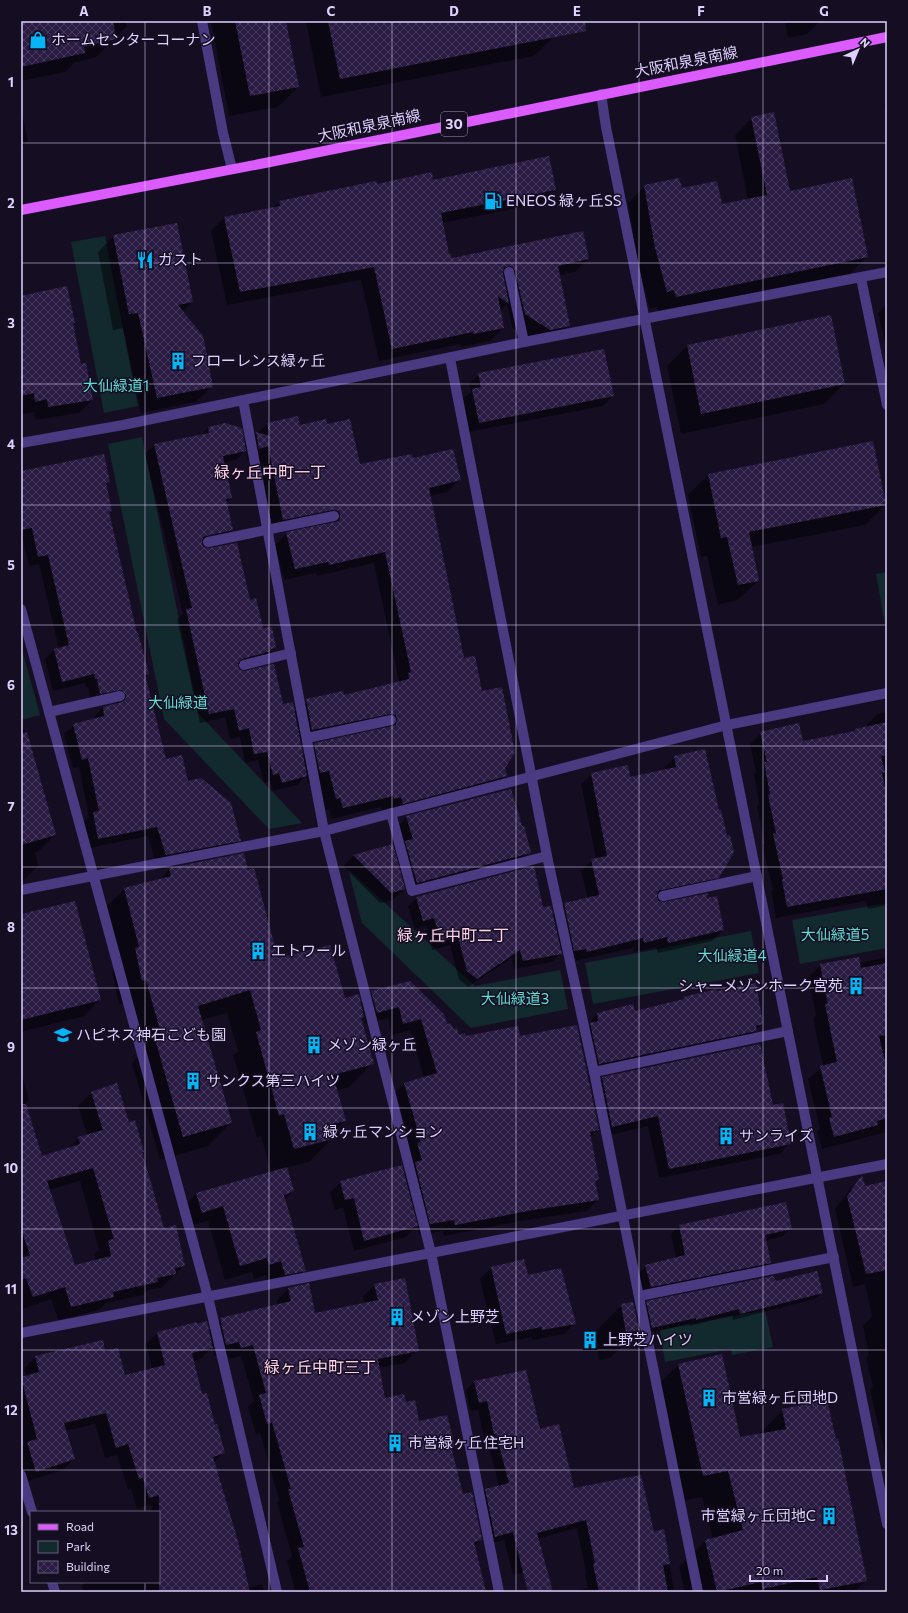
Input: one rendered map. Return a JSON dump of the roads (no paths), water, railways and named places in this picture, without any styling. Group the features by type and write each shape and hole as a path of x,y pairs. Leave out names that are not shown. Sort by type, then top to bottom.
{"main road":[{"name":"大阪和泉泉南線","path":"21,210 887,37"}],"street":[{"path":"202,21 223,133 232,169"},
{"path":"601,94 606,127 646,318 887,1524"},
{"path":"509,272 524,342"},
{"path":"21,443 123,425 524,342 887,272"},
{"path":"861,278 887,405"},
{"path":"450,358 547,856 624,1216 698,1592"},
{"path":"243,400 324,831 430,1253 499,1592"},
{"path":"208,542 334,516"},
{"path":"21,609 208,1297 277,1592"},
{"path":"244,665 291,653"},
{"path":"21,890 324,831 727,725 887,693"},
{"path":"49,712 120,696"},
{"path":"307,738 391,720"},
{"path":"391,813 412,891 547,856"},
{"path":"662,896 757,876"},
{"path":"594,1072 788,1031"},
{"path":"21,1333 887,1164"},
{"path":"639,1296 834,1257"},
{"path":"21,1475 32,1511"}],"place":[{"name":"ホームセンターコーナン","path":"38,40"},
{"name":"ENEOS 緑ヶ丘SS","path":"493,201"},
{"name":"ガスト","path":"145,260"},
{"name":"フローレンス緑ヶ丘","path":"178,361"},
{"name":"エトワール","path":"258,951"},
{"name":"シャーメゾンホーク宮苑","path":"856,986"},
{"name":"ハピネス神石こども園","path":"63,1035"},
{"name":"メゾン緑ヶ丘","path":"314,1045"},
{"name":"サンクス第三ハイツ","path":"193,1081"},
{"name":"緑ヶ丘マンション","path":"310,1132"},
{"name":"サンライズ","path":"726,1136"},
{"name":"メゾン上野芝","path":"397,1317"},
{"name":"上野芝ハイツ","path":"590,1340"},
{"name":"市営緑ヶ丘団地D","path":"709,1398"},
{"name":"市営緑ヶ丘住宅H","path":"395,1443"},
{"name":"市営緑ヶ丘団地C","path":"829,1516"}],"district":[{"name":"緑ヶ丘中町一丁","path":"270,472"},
{"name":"緑ヶ丘中町二丁","path":"453,935"},
{"name":"緑ヶ丘中町三丁","path":"320,1367"}],"park label":[{"name":"大仙緑道1","path":"116,386"},
{"name":"大仙緑道","path":"178,703"},
{"name":"大仙緑道5","path":"835,935"},
{"name":"大仙緑道4","path":"732,956"},
{"name":"大仙緑道3","path":"515,999"}]}
